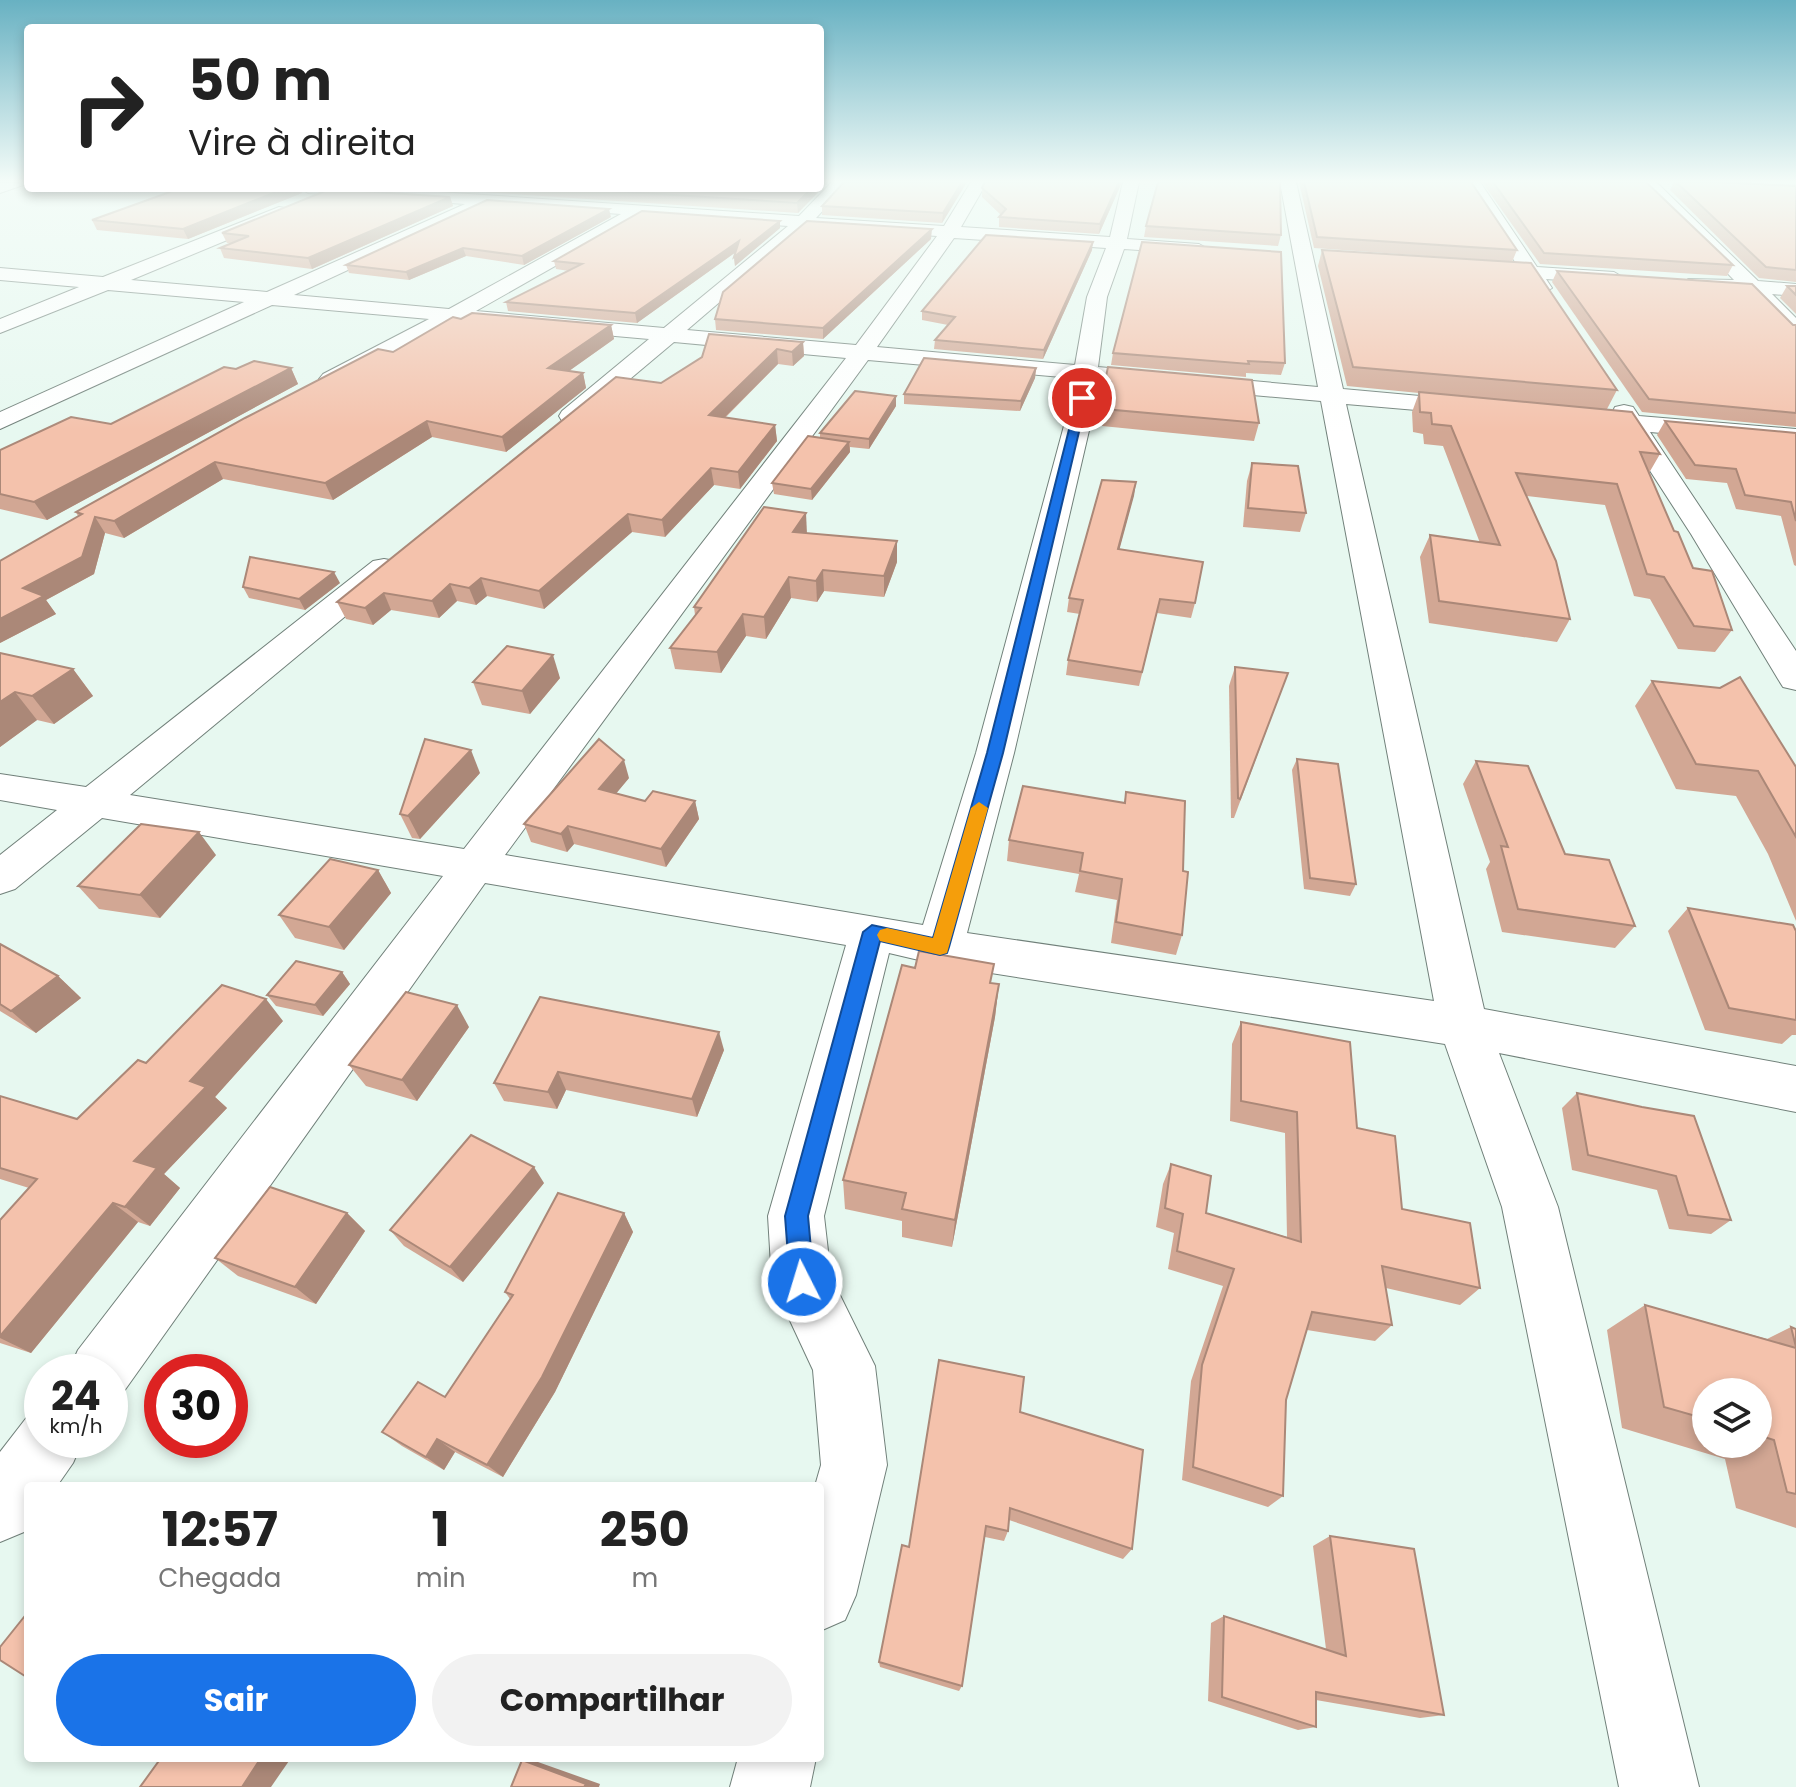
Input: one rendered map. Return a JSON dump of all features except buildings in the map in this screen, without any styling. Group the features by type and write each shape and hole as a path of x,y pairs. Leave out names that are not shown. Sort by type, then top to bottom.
{"street":[{"path":"0,327 156,265"},
{"path":"0,421 341,265"},
{"path":"309,391 542,265"},
{"path":"550,433 751,265"},
{"path":"113,1354 925,265"},
{"path":"940,947 995,753 1078,422 1097,297 1109,265"},
{"path":"1303,265 1464,1026 1530,1207 1659,1787"},
{"path":"1528,265 1556,309"},
{"path":"1729,265 1796,330"},
{"path":"1455,266 1628,279"},
{"path":"0,274 1504,411"},
{"path":"1674,282 1796,290"},
{"path":"1613,397 1706,534 1796,679"},
{"path":"1552,415 1796,437"},
{"path":"0,878 403,553"},
{"path":"0,787 872,932 940,947 1464,1026 1796,1089"},
{"path":"824,1580 854,1465 844,1366 802,1282 796,1216 872,932"},
{"path":"0,1508 37,1458"},
{"path":"770,1787 776,1762"}],"slow traffic":[{"path":"887,935 940,947 979,808"}],"route":[{"path":"802,1282 796,1216 872,932 940,947 995,753 1082,398"}]}
